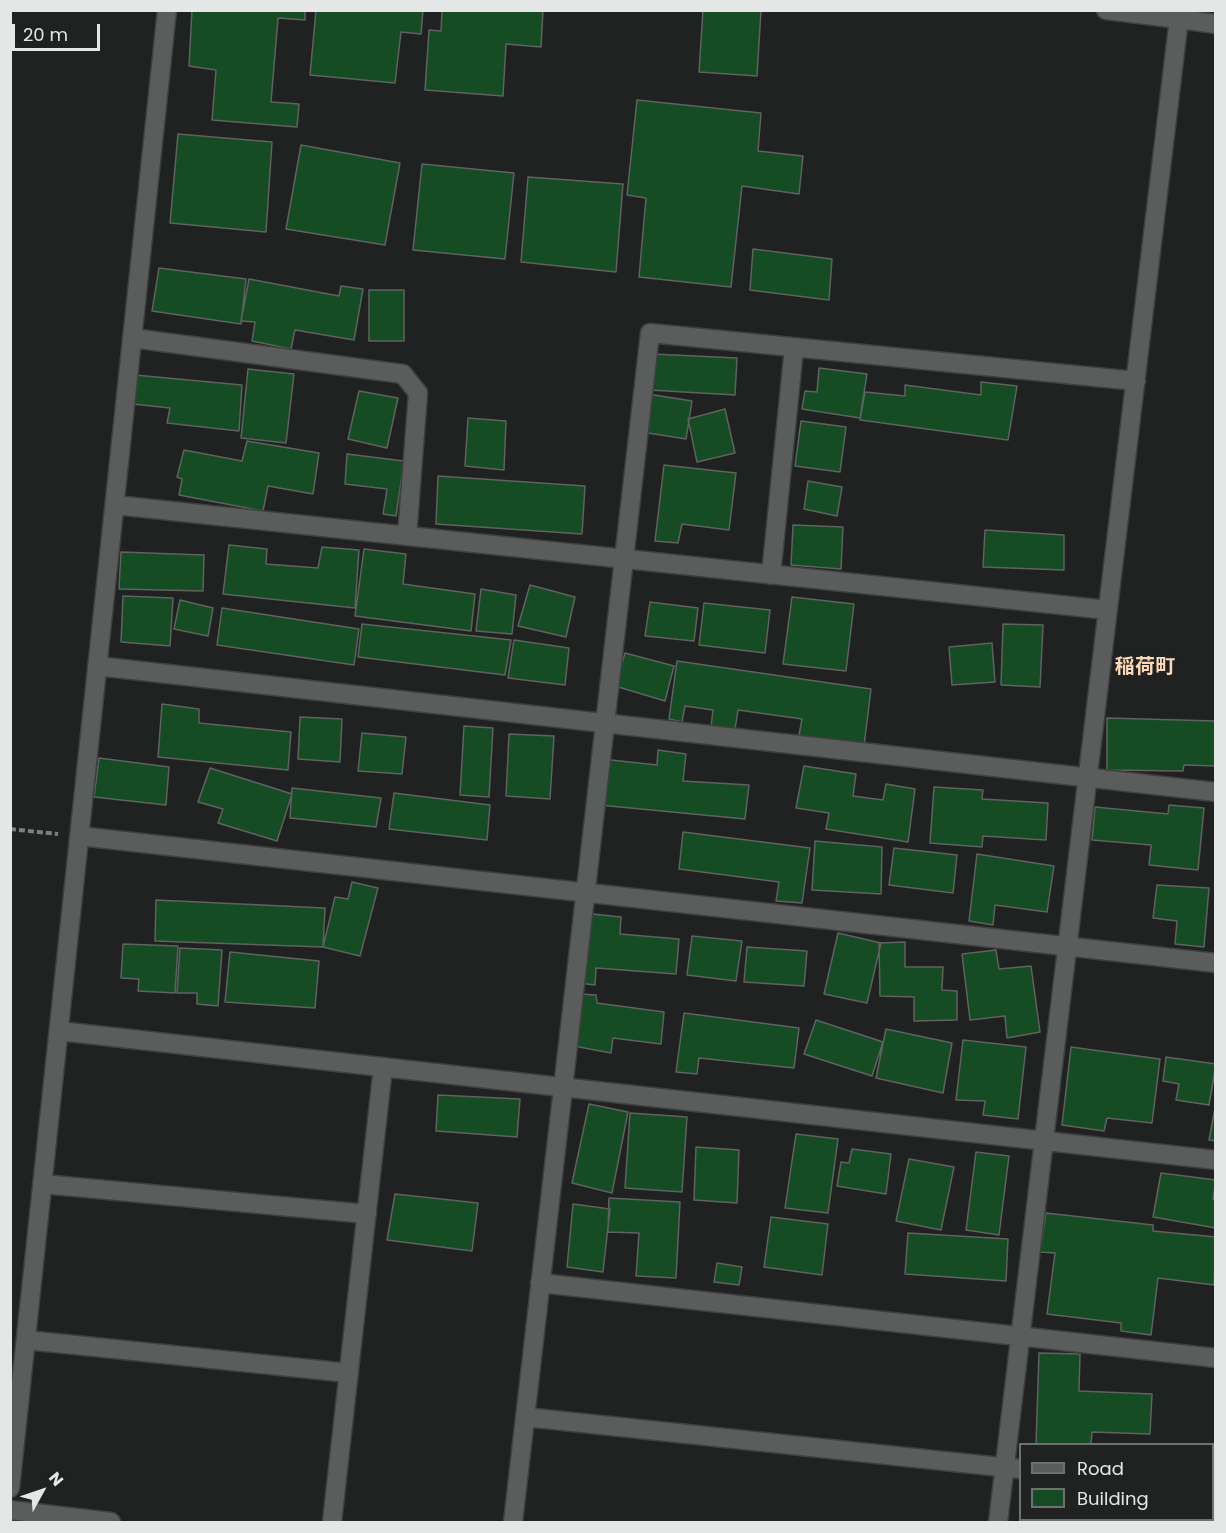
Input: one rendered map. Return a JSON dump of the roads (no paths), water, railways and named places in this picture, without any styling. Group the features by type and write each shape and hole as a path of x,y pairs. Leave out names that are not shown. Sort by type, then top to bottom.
{"street":[{"path":"10,1488 167,10"},
{"path":"1106,10 1180,15 1215,24"},
{"path":"998,1522 1013,1468 1021,1337 1180,15"},
{"path":"513,1522 650,333 1136,381"},
{"path":"132,338 403,374 418,393 407,536"},
{"path":"771,575 794,348"},
{"path":"115,505 1108,610"},
{"path":"97,666 1215,792"},
{"path":"79,836 1215,963"},
{"path":"59,1031 1215,1160"},
{"path":"332,1522 383,1067"},
{"path":"42,1184 367,1214"},
{"path":"540,1283 1215,1358"},
{"path":"26,1340 349,1373"},
{"path":"525,1417 1013,1468"},
{"path":"10,1510 111,1522"}],"district":[{"name":"稲荷町","path":"1145,668"}]}
